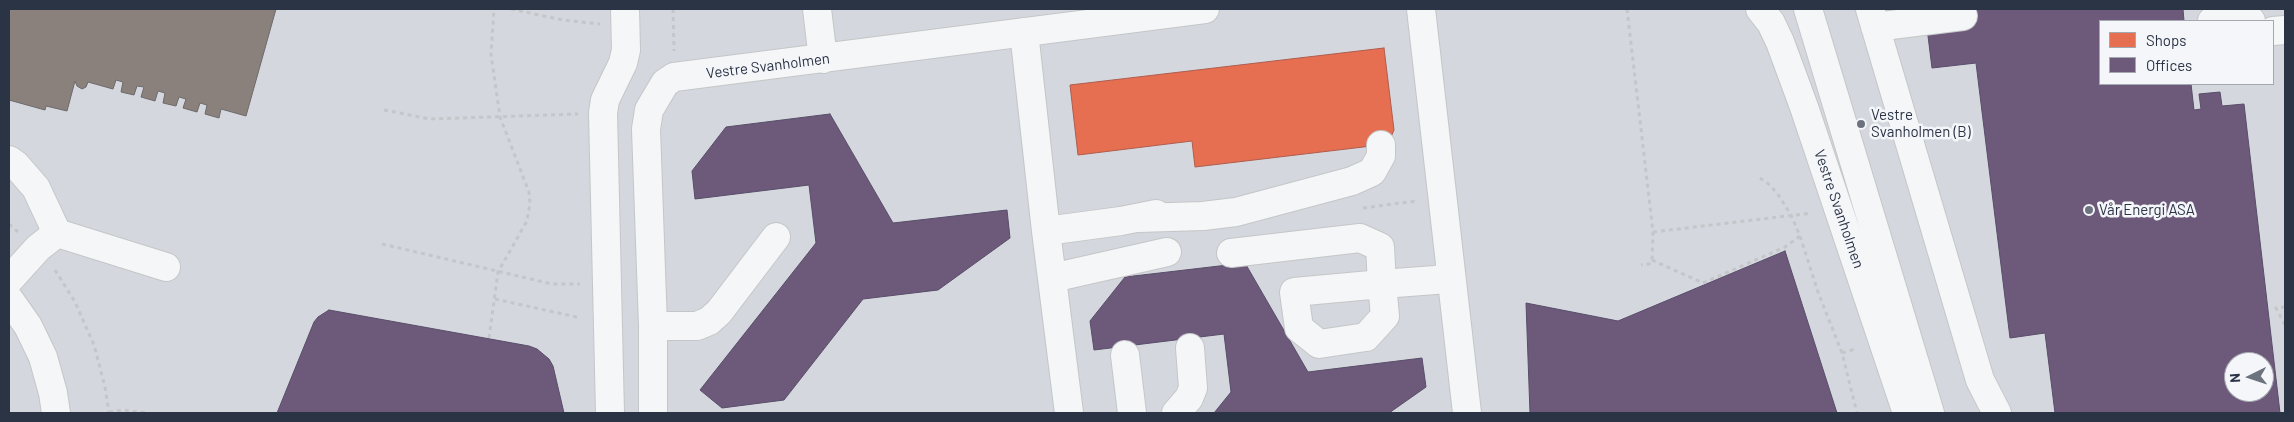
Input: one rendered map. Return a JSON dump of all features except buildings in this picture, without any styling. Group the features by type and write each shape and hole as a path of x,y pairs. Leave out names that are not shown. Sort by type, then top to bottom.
{"street":[{"path":"817,9 823,59"},
{"name":"Vestre Svanholmen","path":"653,413 646,129 649,110 657,93 665,83 674,77 1205,9"},
{"path":"1421,9 1467,413"},
{"name":"Vestre Svanholmen","path":"1760,9 1771,23 1780,42 1804,107 1907,413"},
{"name":"Vestre Svanholmen","path":"1808,9 1930,413"},
{"path":"2219,14 2246,15 2250,20"},
{"path":"610,413 603,113 605,100 626,50 625,16"},
{"path":"1963,16 1872,18 1980,380 1997,413"},
{"path":"1024,32 1069,413"},
{"path":"617,75 657,93"},
{"path":"1046,231 1138,218 1209,201 1238,198 1271,201 1364,178 1378,165 1381,156 1381,145"},
{"path":"9,160 16,165 36,188 48,240"},
{"path":"652,326 697,326 709,321 719,312 776,237"},
{"path":"1231,253 1360,238 1380,247 1382,284 1451,278"},
{"path":"48,240 166,267"},
{"path":"9,280 48,240"},
{"path":"1052,278 1167,252"},
{"path":"9,298 28,326 43,357 56,413"},
{"path":"1176,413 1189,398 1193,388 1190,348"},
{"path":"1125,355 1132,413"}],"path":[{"path":"489,338 498,272 526,221 530,203 529,192 500,118 491,54 494,9"},
{"path":"511,9 563,20 625,16"},
{"path":"673,9 674,60"},
{"path":"1628,9 1653,232 1652,260 1649,264 1641,265"},
{"path":"384,110 430,119 603,113"},
{"path":"1760,178 1770,185 1791,215 1800,236 1842,353 1857,413"},
{"path":"1653,232 1815,213"},
{"path":"9,224 48,240 62,280 86,325 100,365 109,412 122,410 149,413"},
{"path":"1652,260 1703,283 1785,247 1800,236"},
{"path":"382,244 552,284 608,284"},
{"path":"495,299 574,318 609,320"},
{"path":"2285,307 2276,308 2285,325"},
{"path":"1842,353 1855,348"}],"shaded area":[{"path":"9,9 2285,9 2285,413 9,413"}],"place":[{"name":"Vestre Svanholmen (B)","path":"1861,124"},
{"name":"Vår Energi ASA","path":"2089,210"}]}
